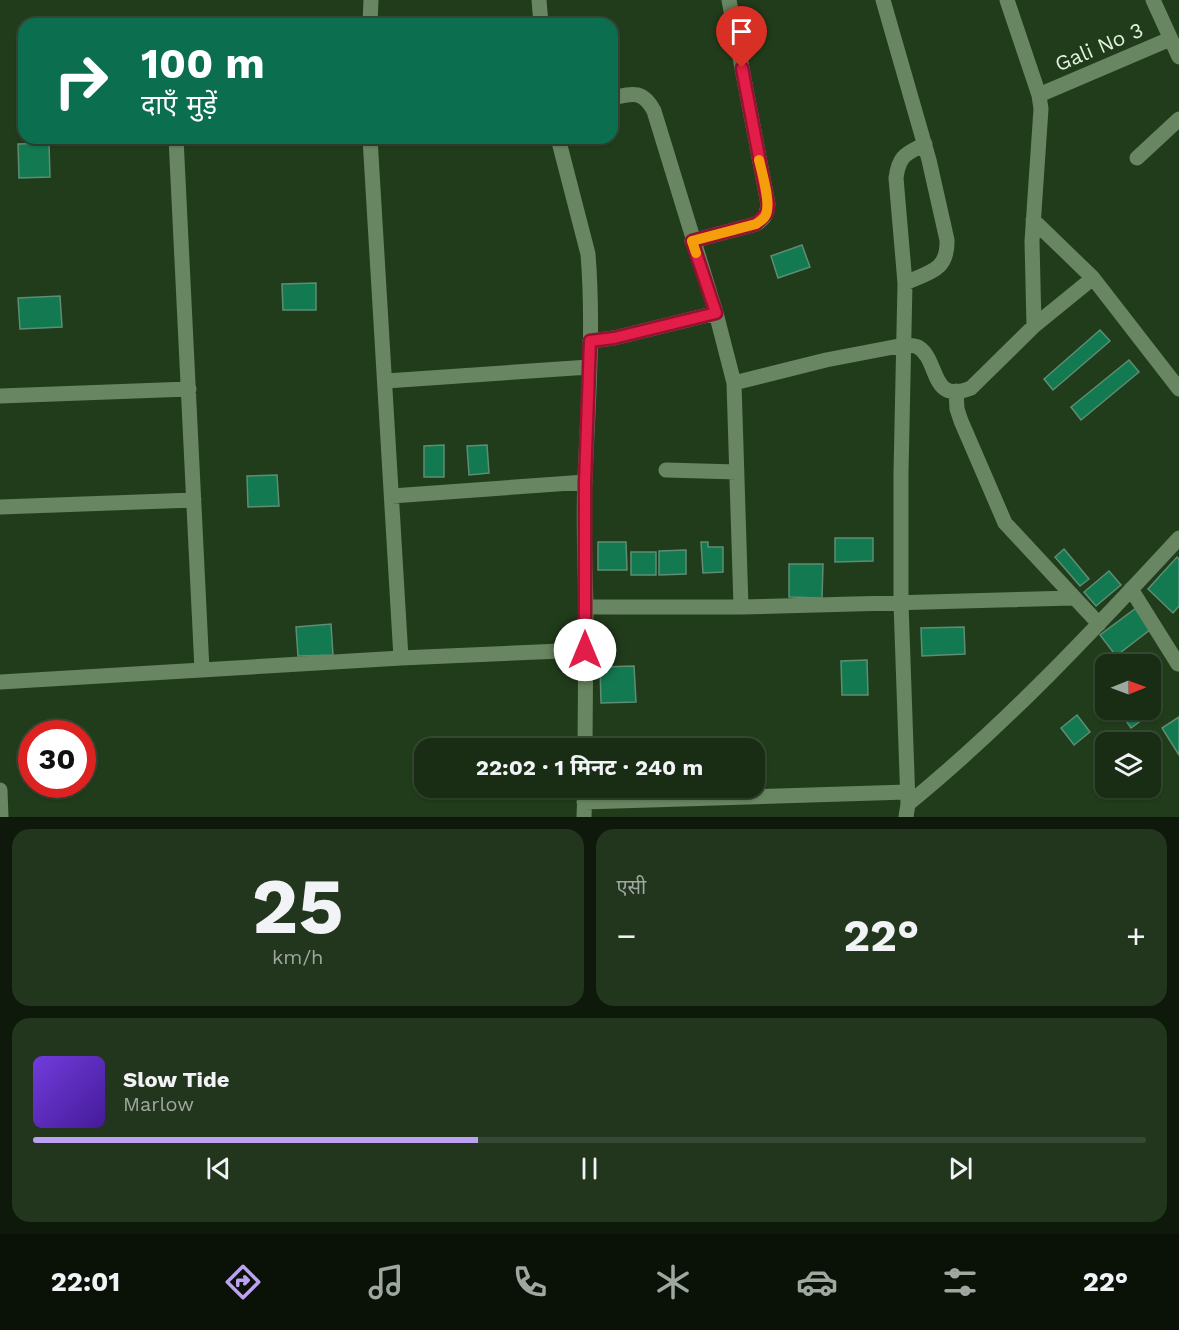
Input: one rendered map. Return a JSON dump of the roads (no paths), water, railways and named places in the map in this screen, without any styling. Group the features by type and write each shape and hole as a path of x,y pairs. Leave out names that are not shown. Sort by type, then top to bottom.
{"street":[{"path":"370,18 371,0"},
{"path":"539,0 540,18"},
{"path":"692,241 756,224 767,213 768,204 729,0"},
{"path":"883,0 925,144 947,240 945,261 935,270 905,283"},
{"path":"1007,0 1040,95 1033,220 1034,326"},
{"name":"Gali No 3","path":"1040,95 1170,39 1153,0"},
{"path":"1170,39 1179,57"},
{"path":"618,96 640,94 648,100 654,111 692,241 716,313 734,383 741,607"},
{"path":"1137,158 1179,119"},
{"path":"176,144 202,669"},
{"path":"370,144 401,658"},
{"path":"560,144 588,254 590,341 585,482 585,738"},
{"path":"907,804 901,603 905,283 896,178 898,165 903,156 925,144"},
{"path":"1033,220 1094,278 1179,389"},
{"path":"734,383 826,360 914,345 921,349 943,388 964,391 971,388 1034,326 1094,278"},
{"path":"590,341 614,338 716,313"},
{"path":"386,381 589,367"},
{"path":"0,396 189,389"},
{"path":"956,391 957,409 961,421 1005,523 1099,624"},
{"path":"666,471 737,472"},
{"path":"392,496 585,482"},
{"path":"0,507 194,500"},
{"path":"584,802 907,804 958,763 1099,624 1179,538"},
{"path":"1131,590 1178,664"},
{"path":"585,606 741,607 1074,598"},
{"path":"0,682 401,658 585,650"},
{"path":"0,790 1,817"}]}
